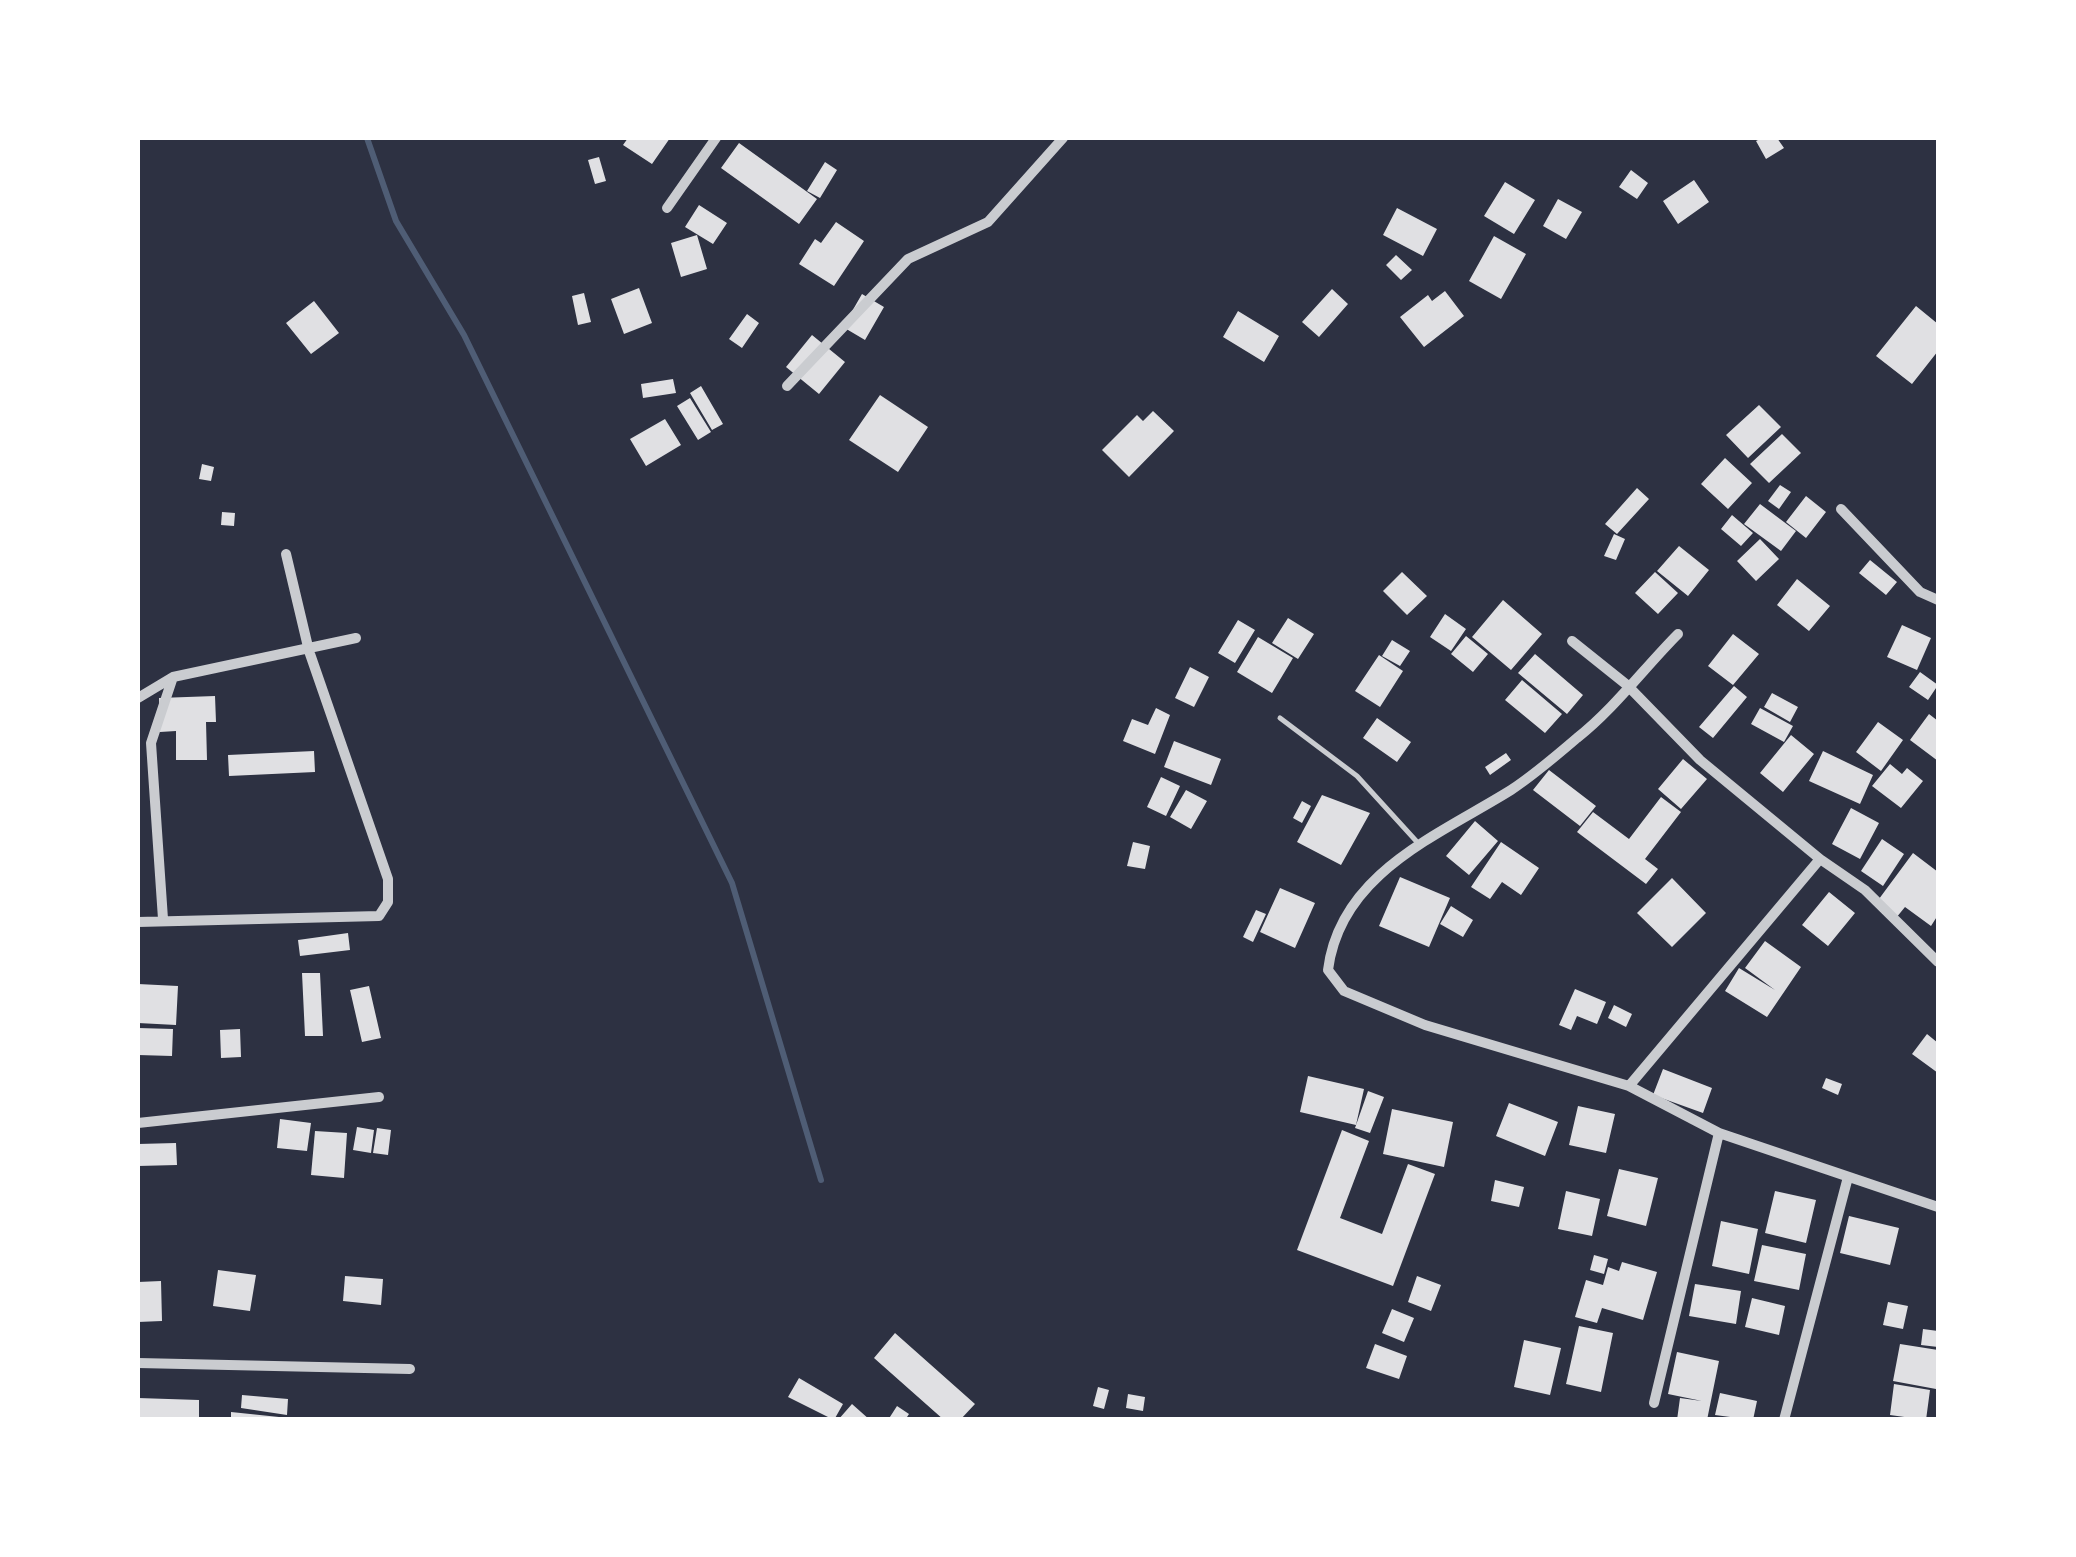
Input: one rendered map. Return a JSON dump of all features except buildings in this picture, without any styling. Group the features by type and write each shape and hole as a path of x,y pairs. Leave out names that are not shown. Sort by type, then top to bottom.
{"street":[{"path":"667,208 716,138"},
{"path":"787,386 908,259 969,235 988,222 1063,138"},
{"path":"1841,509 1920,592 1938,600"},
{"path":"138,922 379,916 388,902 388,878 309,650 286,554"},
{"path":"1678,634 1582,735 1514,788 1418,844 1374,880 1331,946 1328,970 1344,990 1425,1025 1629,1086 1718,1133 1938,1208"},
{"path":"138,698 174,677 356,638"},
{"path":"1572,641 1627,685 1700,760 1820,859 1865,890 1938,962"},
{"path":"163,919 151,743 174,677"},
{"path":"1629,1086 1820,859"},
{"path":"138,1123 379,1097"},
{"path":"1654,1403 1718,1133"},
{"path":"1784,1420 1848,1177"},
{"path":"138,1363 410,1370"}],"lane":[{"path":"1280,718 1356,776 1418,844"}],"waterway":[{"path":"367,138 396,221 464,335 732,883 821,1180"}]}
